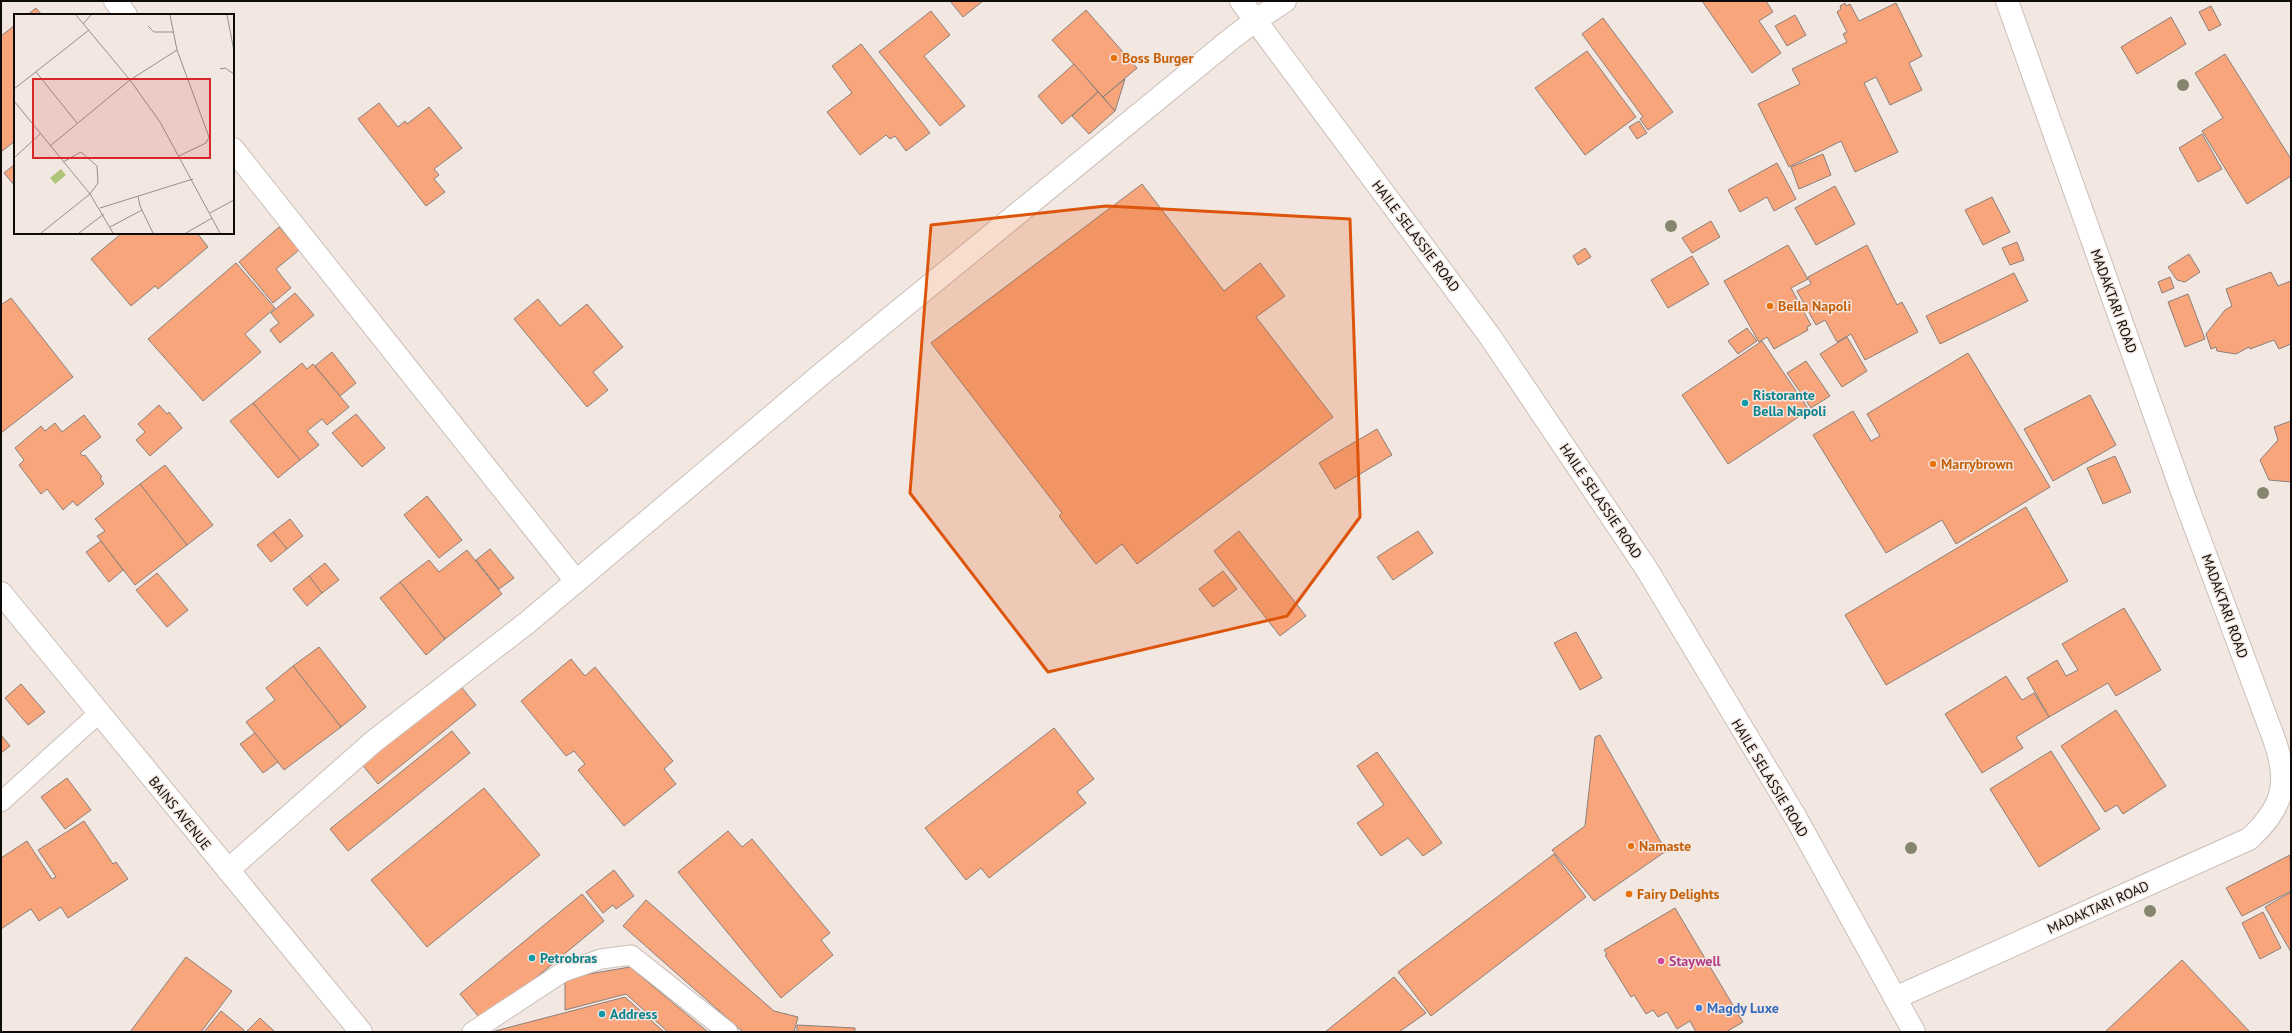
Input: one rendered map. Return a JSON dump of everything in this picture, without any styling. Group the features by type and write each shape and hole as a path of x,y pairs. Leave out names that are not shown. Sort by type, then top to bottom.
{"street":[{"path":"115,1 125,14"},
{"name":"HAILE SELASSIE ROAD","path":"1241,1 1490,335 1646,568 1796,818 1914,1032"},
{"path":"228,870 373,742 528,622 841,358 1256,20 1285,1"},
{"name":"MADAKTARI ROAD","path":"1895,998 2249,839 2266,824 2278,805 2283,783 2282,761 2186,500 2007,1"},
{"path":"234,150 576,581"},
{"name":"BAINS AVENUE","path":"1,593 361,1032"}],"lane":[{"path":"1,802 99,714"},
{"path":"472,1032 563,972 601,959 631,955 728,1032"}],"highlighted area":[{"path":"1106,206 1350,219 1360,517 1287,616 1048,672 910,493 931,225"}],"building":[{"path":"950,1 983,1 963,17"},
{"path":"1702,1 1766,1 1773,12 1759,21 1781,53 1752,73"},
{"path":"1845,3 1846,6 1850,4 1859,21 1896,3 1922,56 1909,63 1922,90 1890,105 1876,77 1864,83 1898,152 1855,172 1841,141 1789,167 1758,104 1800,84 1792,69 1847,42 1843,34 1847,32 1837,12 1841,9 1840,6"},
{"path":"2211,6 2221,25 2209,31 2199,12"},
{"path":"36,8 41,14 28,14"},
{"path":"1086,10 1137,68 1103,97 1052,40"},
{"path":"931,11 950,35 924,56 965,106 940,126 879,52"},
{"path":"1795,15 1806,35 1787,46 1775,26"},
{"path":"2171,17 2186,44 2137,74 2121,47"},
{"path":"1603,18 1673,112 1648,130 1640,119 1643,117 1582,34"},
{"path":"14,26 14,142 1,152 1,36"},
{"path":"861,44 930,133 906,151 895,136 890,139 886,135 860,155 827,112 852,93 832,66"},
{"path":"1587,51 1636,117 1585,155 1535,88"},
{"path":"2225,54 2291,159 2291,176 2247,204 2202,131 2223,118 2195,73"},
{"path":"1074,64 1098,92 1062,124 1038,96"},
{"path":"1125,79 1115,111 1103,97"},
{"path":"1098,92 1115,111 1089,134 1072,116"},
{"path":"379,103 398,127 405,121 407,124 429,107 462,148 434,169 439,175 434,179 445,192 426,206 358,119"},
{"path":"1639,121 1647,133 1637,139 1629,127"},
{"path":"2202,134 2222,169 2198,182 2179,148"},
{"path":"1823,154 1831,175 1799,189 1791,167"},
{"path":"1777,163 1796,199 1774,211 1767,197 1740,212 1728,190"},
{"path":"14,165 14,185 4,173"},
{"path":"1142,184 1224,291 1260,263 1285,296 1256,317 1333,417 1137,564 1122,544 1096,564 1059,516 1062,513 931,343"},
{"path":"1835,186 1855,224 1816,245 1795,208"},
{"path":"1992,197 2010,232 1983,245 1965,210"},
{"path":"1711,221 1720,237 1692,253 1682,238"},
{"path":"279,227 299,250 276,269 291,288 273,303 239,262"},
{"path":"121,234 198,234 208,247 158,289 155,286 131,306 91,259"},
{"path":"2017,242 2024,260 2010,265 2002,248"},
{"name":"Bella Napoli","path":"1788,245 1808,279 1791,288 1811,325 1807,327 1808,330 1774,349 1767,337 1759,342 1724,281"},
{"path":"1867,245 1897,305 1902,302 1918,332 1865,360 1851,334 1837,342 1825,320 1816,325 1797,291 1811,284 1808,277"},
{"path":"1585,248 1591,257 1578,265 1573,256"},
{"path":"2189,254 2200,272 2185,282 2177,280 2168,267"},
{"path":"1692,256 1709,284 1668,308 1651,280"},
{"path":"236,263 275,308 245,334 261,352 203,401 148,339"},
{"path":"2271,272 2278,286 2291,281 2291,344 2279,349 2274,340 2250,349 2249,347 2236,354 2217,351 2216,347 2211,349 2206,334 2225,310 2232,306 2226,289"},
{"path":"2014,273 2028,301 1940,344 1926,316"},
{"path":"2170,277 2174,288 2162,293 2158,282"},
{"path":"295,293 314,315 280,343 270,330 279,323 271,313"},
{"path":"2188,294 2205,339 2185,347 2168,302"},
{"path":"11,298 73,377 1,433 1,305"},
{"path":"538,299 560,326 587,304 623,347 593,372 608,390 587,407 514,319"},
{"path":"1747,328 1757,341 1738,354 1728,341"},
{"path":"1847,337 1867,371 1842,387 1820,354"},
{"name":"Ristorante Bella Napoli","path":"1762,341 1809,410 1728,464 1682,395"},
{"path":"332,352 356,383 340,396 315,366"},
{"name":"Marrybrown","path":"1968,353 2050,487 1956,544 1942,520 1886,553 1813,435 1853,411 1871,441 1880,436 1867,414"},
{"path":"1806,361 1830,396 1811,408 1787,373"},
{"path":"302,363 307,369 313,364 349,407 327,425 322,419 307,431 319,445 300,460 253,403"},
{"path":"2090,395 2116,445 2053,481 2024,429"},
{"path":"253,403 300,460 278,478 230,421"},
{"path":"159,405 167,414 169,412 182,428 150,456 136,440 145,432 138,424"},
{"path":"356,414 385,448 362,467 332,433"},
{"path":"84,415 101,437 80,453 83,456 85,455 102,477 100,478 104,484 77,506 73,501 63,510 47,489 41,494 19,465 24,460 15,448 41,426 45,431 55,423 62,432"},
{"path":"2291,421 2291,482 2269,480 2260,460 2278,440 2274,427"},
{"path":"1377,429 1392,455 1335,489 1319,463"},
{"path":"2115,456 2131,492 2103,504 2087,468"},
{"path":"165,465 213,525 187,545 140,484"},
{"path":"140,484 187,545 135,585 97,536 105,531 95,519"},
{"path":"427,496 462,540 439,558 404,515"},
{"path":"2026,507 2068,581 1886,685 1845,615"},
{"path":"290,519 303,536 287,549 273,532"},
{"path":"1239,531 1306,616 1280,636 1214,551"},
{"path":"1418,531 1433,553 1393,580 1377,557"},
{"path":"273,532 287,549 271,562 257,545"},
{"path":"101,541 123,570 109,582 86,552"},
{"path":"490,549 514,578 499,589 476,560"},
{"path":"467,550 502,594 445,639 400,582 429,560 439,572"},
{"path":"325,563 339,580 322,593 309,576"},
{"path":"1223,571 1237,589 1213,607 1199,589"},
{"path":"157,573 188,610 167,627 136,590"},
{"path":"309,576 322,593 307,606 293,589"},
{"path":"400,582 445,639 426,655 380,598"},
{"path":"2124,608 2161,670 2116,696 2108,683 2049,717 2027,678 2057,660 2066,676 2078,670 2062,644"},
{"path":"1576,632 1602,678 1580,690 1554,643"},
{"path":"319,647 366,707 341,727 293,666"},
{"path":"571,659 585,676 595,667 673,761 664,769 676,784 624,826 578,770 585,764 574,751 566,756 521,701"},
{"path":"293,666 341,727 284,770 246,722 275,700 266,688"},
{"path":"2006,676 2022,700 2034,693 2049,717 2016,737 2023,748 1982,773 1945,714"},
{"path":"458,683 476,705 378,784 360,762"},
{"path":"21,684 45,712 28,725 5,698"},
{"path":"2116,710 2166,786 2123,814 2117,805 2105,812 2061,746"},
{"path":"1054,728 1094,779 1077,792 1086,803 989,878 981,868 966,880 925,828"},
{"path":"452,731 470,753 348,851 330,829"},
{"path":"255,733 278,762 263,773 240,744"},
{"path":"1,735 10,746 1,753"},
{"path":"1600,735 1666,851 1594,901 1552,850 1585,826 1595,737"},
{"path":"2051,751 2100,829 2039,867 1990,789"},
{"path":"1377,752 1442,843 1423,856 1408,838 1381,856 1357,823 1384,805 1357,766"},
{"path":"67,778 91,810 65,829 41,797"},
{"path":"484,788 540,855 427,947 371,880"},
{"path":"84,821 113,864 116,862 128,879 68,918 61,907 39,921 31,909 1,929 1,858 27,841 52,879 56,877 38,850"},
{"path":"728,831 742,847 752,839 830,933 821,940 833,955 781,998 678,872"},
{"path":"1554,854 1586,897 1431,1016 1398,972"},
{"path":"2290,855 2291,891 2242,916 2226,888"},
{"path":"614,870 634,896 616,909 613,905 603,913 586,892"},
{"path":"2291,892 2291,952 2265,907"},
{"name":"Petrobras","path":"582,894 604,921 483,1022 460,994"},
{"path":"646,900 774,1011 798,1017 794,1032 743,1032 623,926"},
{"path":"1675,908 1743,1022 1726,1032 1696,1032 1690,1021 1677,1029 1667,1012 1658,1017 1653,1010 1646,1014 1634,995 1631,997 1605,955 1607,954 1604,950"},
{"path":"2263,912 2281,948 2260,959 2242,923"},
{"path":"186,957 232,991 201,1032 130,1032"},
{"path":"2182,960 2250,1032 2105,1032"},
{"path":"630,967 708,1032 668,1032 626,994 565,1010 565,978"},
{"path":"1394,977 1426,1013 1399,1032 1325,1032"},
{"name":"Address","path":"625,997 664,1032 495,1032 495,1031"},
{"path":"221,1011 244,1030 242,1032 204,1032"},
{"path":"260,1018 275,1032 246,1032"},
{"path":"797,1025 855,1028 855,1032 797,1032"}],"place":[{"name":"Boss Burger","path":"1114,58"},
{"name":"Bella Napoli","path":"1770,306"},
{"name":"Ristorante Bella Napoli","path":"1745,403"},
{"name":"Marrybrown","path":"1933,464"},
{"name":"Namaste","path":"1631,846"},
{"name":"Fairy Delights","path":"1629,894"},
{"name":"Petrobras","path":"532,958"},
{"name":"Staywell","path":"1661,961"},
{"name":"Magdy Luxe","path":"1699,1008"},
{"name":"Address","path":"602,1014"}]}
